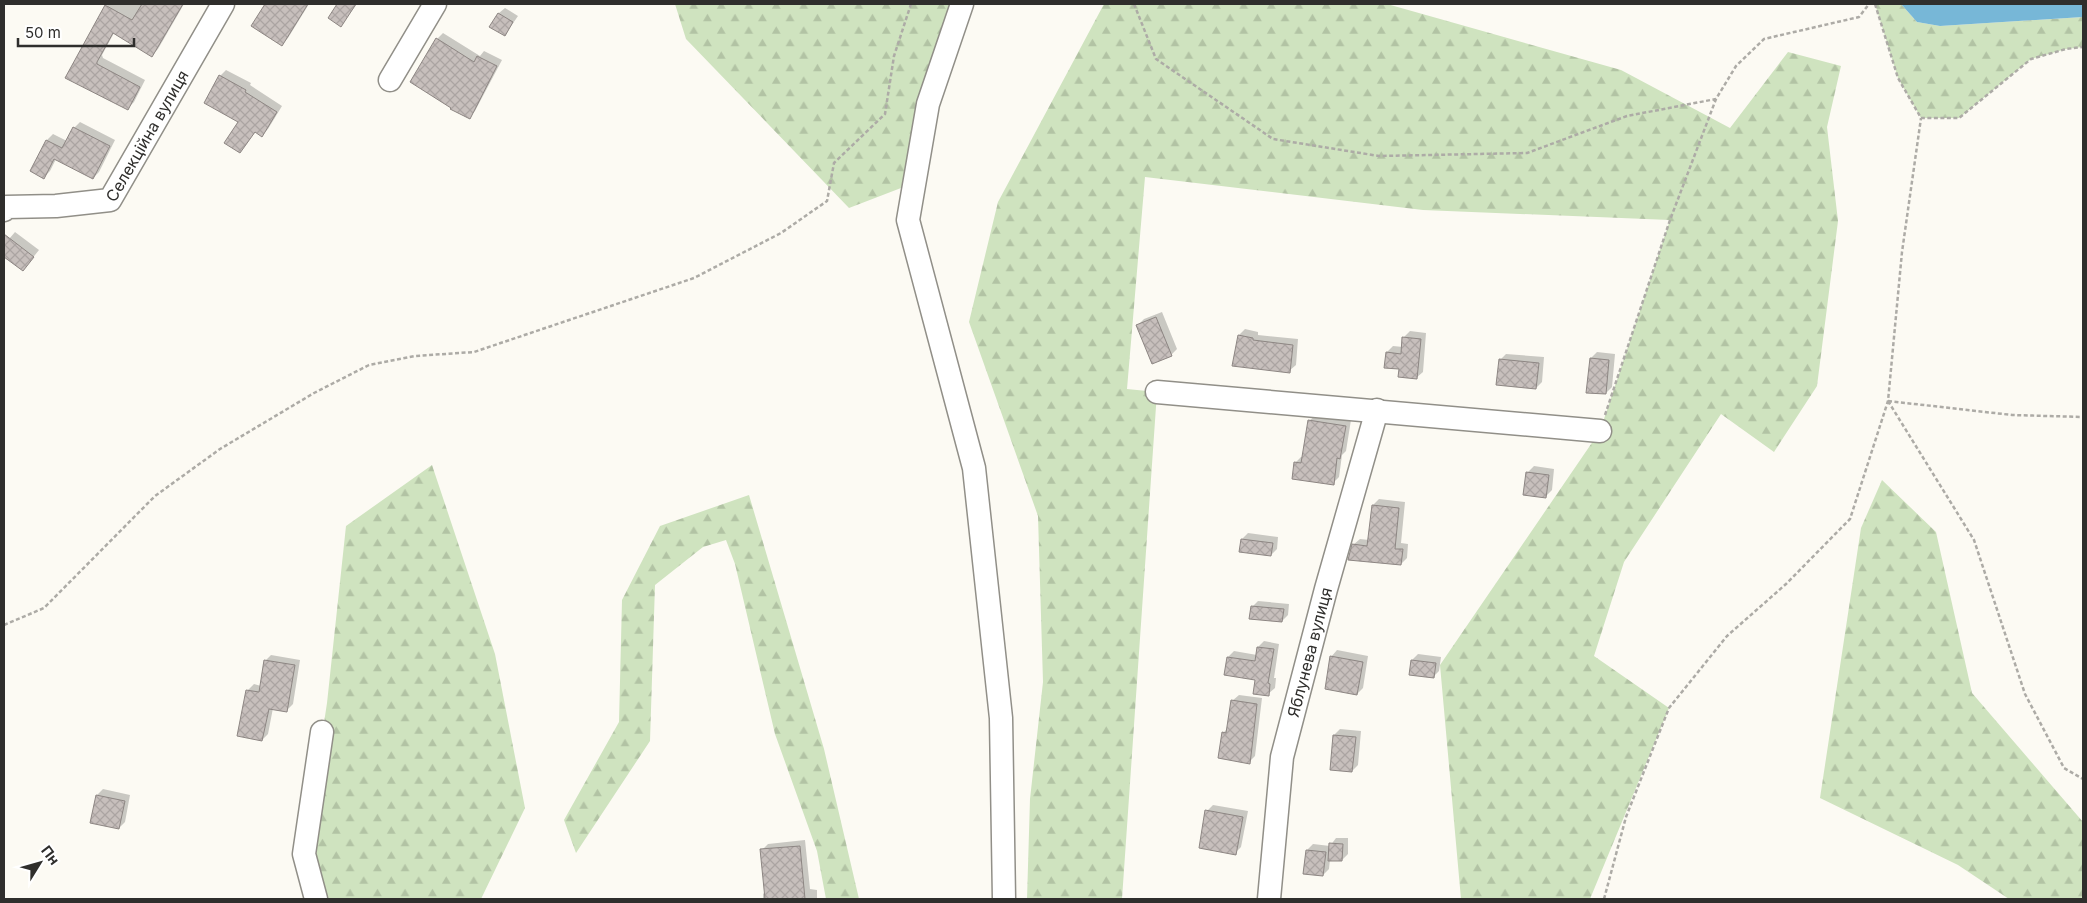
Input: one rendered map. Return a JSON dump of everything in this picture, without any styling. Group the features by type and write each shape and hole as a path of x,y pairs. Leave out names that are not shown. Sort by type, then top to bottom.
{"street":[{"name":"Селекційна вулиця","path":"4,210 6,208 56,206 110,200 223,4"},
{"path":"390,80 435,4"},
{"path":"962,4 928,104 908,220 974,468 1001,718 1004,899"},
{"path":"1157,392 1600,431"},
{"name":"Яблунева вулиця","path":"1270,899 1282,757 1326,589 1377,410"},
{"path":"316,899 304,854 322,732"}],"path":[{"path":"4,625 44,608 155,496 220,449 314,392 369,365 415,356 474,352 694,278 781,233 826,201 834,163 885,114 894,56 911,4"},
{"path":"1134,4 1156,59 1273,139 1379,156 1527,153 1627,116 1716,99"},
{"path":"1600,431 1670,220 1716,99 1736,66 1764,39 1859,16 1869,4"},
{"path":"1604,899 1626,817 1669,708 1727,636 1786,584 1850,519 1888,401 1902,252 1921,118 1898,78 1875,4"},
{"path":"1921,118 1959,118 2031,59 2083,47"},
{"path":"1888,401 2012,415 2083,417"},
{"path":"1888,401 1974,540 2025,694 2064,768 2083,779"}],"green space":[{"path":"675,4 965,4 914,183 849,208 686,39"},
{"path":"1104,4 1387,4 1621,70 1730,128 1788,52 1841,66 1827,127 1838,221 1817,386 1774,452 1721,414 1624,562 1594,656 1669,708 1590,899 1461,899 1440,665 1600,431 1670,220 1423,210 1145,177 1127,389 1157,392 1122,899 1027,899 1030,799 1043,682 1038,516 969,322 998,202"},
{"path":"1875,4 1901,4 1917,22 1940,26 2083,17 2083,47 2066,49 2031,59 1959,118 1921,118 1898,78"},
{"path":"432,465 495,654 525,808 481,899 316,899 304,854 327,703 346,526"},
{"path":"1882,480 1936,532 1972,693 2083,822 2083,899 2009,899 1958,865 1820,798 1861,528"},
{"path":"749,495 824,749 859,899 826,899 817,851 775,734 735,564 726,540 703,547 655,585 650,741 576,853 564,820 619,722 622,600 660,526"}],"water":[{"path":"1901,4 2083,4 2083,17 1940,26 1917,22"}],"building":[{"path":"142,4 183,4 152,57 113,33 97,62 97,64 140,87 128,110 65,78 105,5 132,20"},
{"path":"265,4 308,4 282,46 251,26"},
{"path":"337,4 356,4 341,27 328,18"},
{"path":"498,13 513,22 505,36 489,27"},
{"path":"436,38 474,62 477,56 497,66 470,119 450,109 410,82"},
{"path":"219,75 246,90 245,92 277,112 262,137 255,132 240,153 224,143 238,122 204,103"},
{"path":"73,127 110,146 93,179 54,159 44,179 30,171 46,140 62,148"},
{"path":"4,234 34,257 23,271 4,257"},
{"path":"1156,317 1172,356 1152,364 1136,325"},
{"path":"1238,335 1253,338 1253,340 1293,345 1290,373 1232,366"},
{"path":"1402,337 1421,339 1417,379 1398,377 1399,369 1384,368 1386,352 1401,354"},
{"path":"1590,358 1609,360 1606,394 1586,393"},
{"path":"1499,359 1539,363 1536,389 1496,385"},
{"path":"1308,420 1346,426 1340,459 1337,458 1334,485 1292,479 1294,462 1301,463"},
{"path":"1526,472 1549,475 1546,498 1523,495"},
{"path":"1372,505 1399,508 1395,549 1403,549 1401,565 1348,560 1352,544 1367,546"},
{"path":"1241,539 1273,543 1271,556 1239,552"},
{"path":"1251,606 1284,609 1282,622 1249,619"},
{"path":"1257,647 1274,649 1268,683 1270,684 1269,696 1253,694 1255,680 1224,675 1227,657 1255,661"},
{"path":"1330,656 1363,662 1357,695 1325,689"},
{"path":"264,660 295,665 287,712 269,709 262,741 237,736 246,690 259,692"},
{"path":"1411,660 1436,663 1434,678 1409,675"},
{"path":"1231,700 1257,704 1250,764 1218,758 1222,732 1226,733"},
{"path":"1333,735 1356,737 1352,772 1330,770"},
{"path":"96,795 125,801 119,829 90,823"},
{"path":"1205,810 1243,817 1236,855 1199,848"},
{"path":"1329,843 1343,844 1342,861 1328,861"},
{"path":"800,846 805,899 765,899 760,849"},
{"path":"1306,850 1326,852 1323,876 1303,874"}]}
